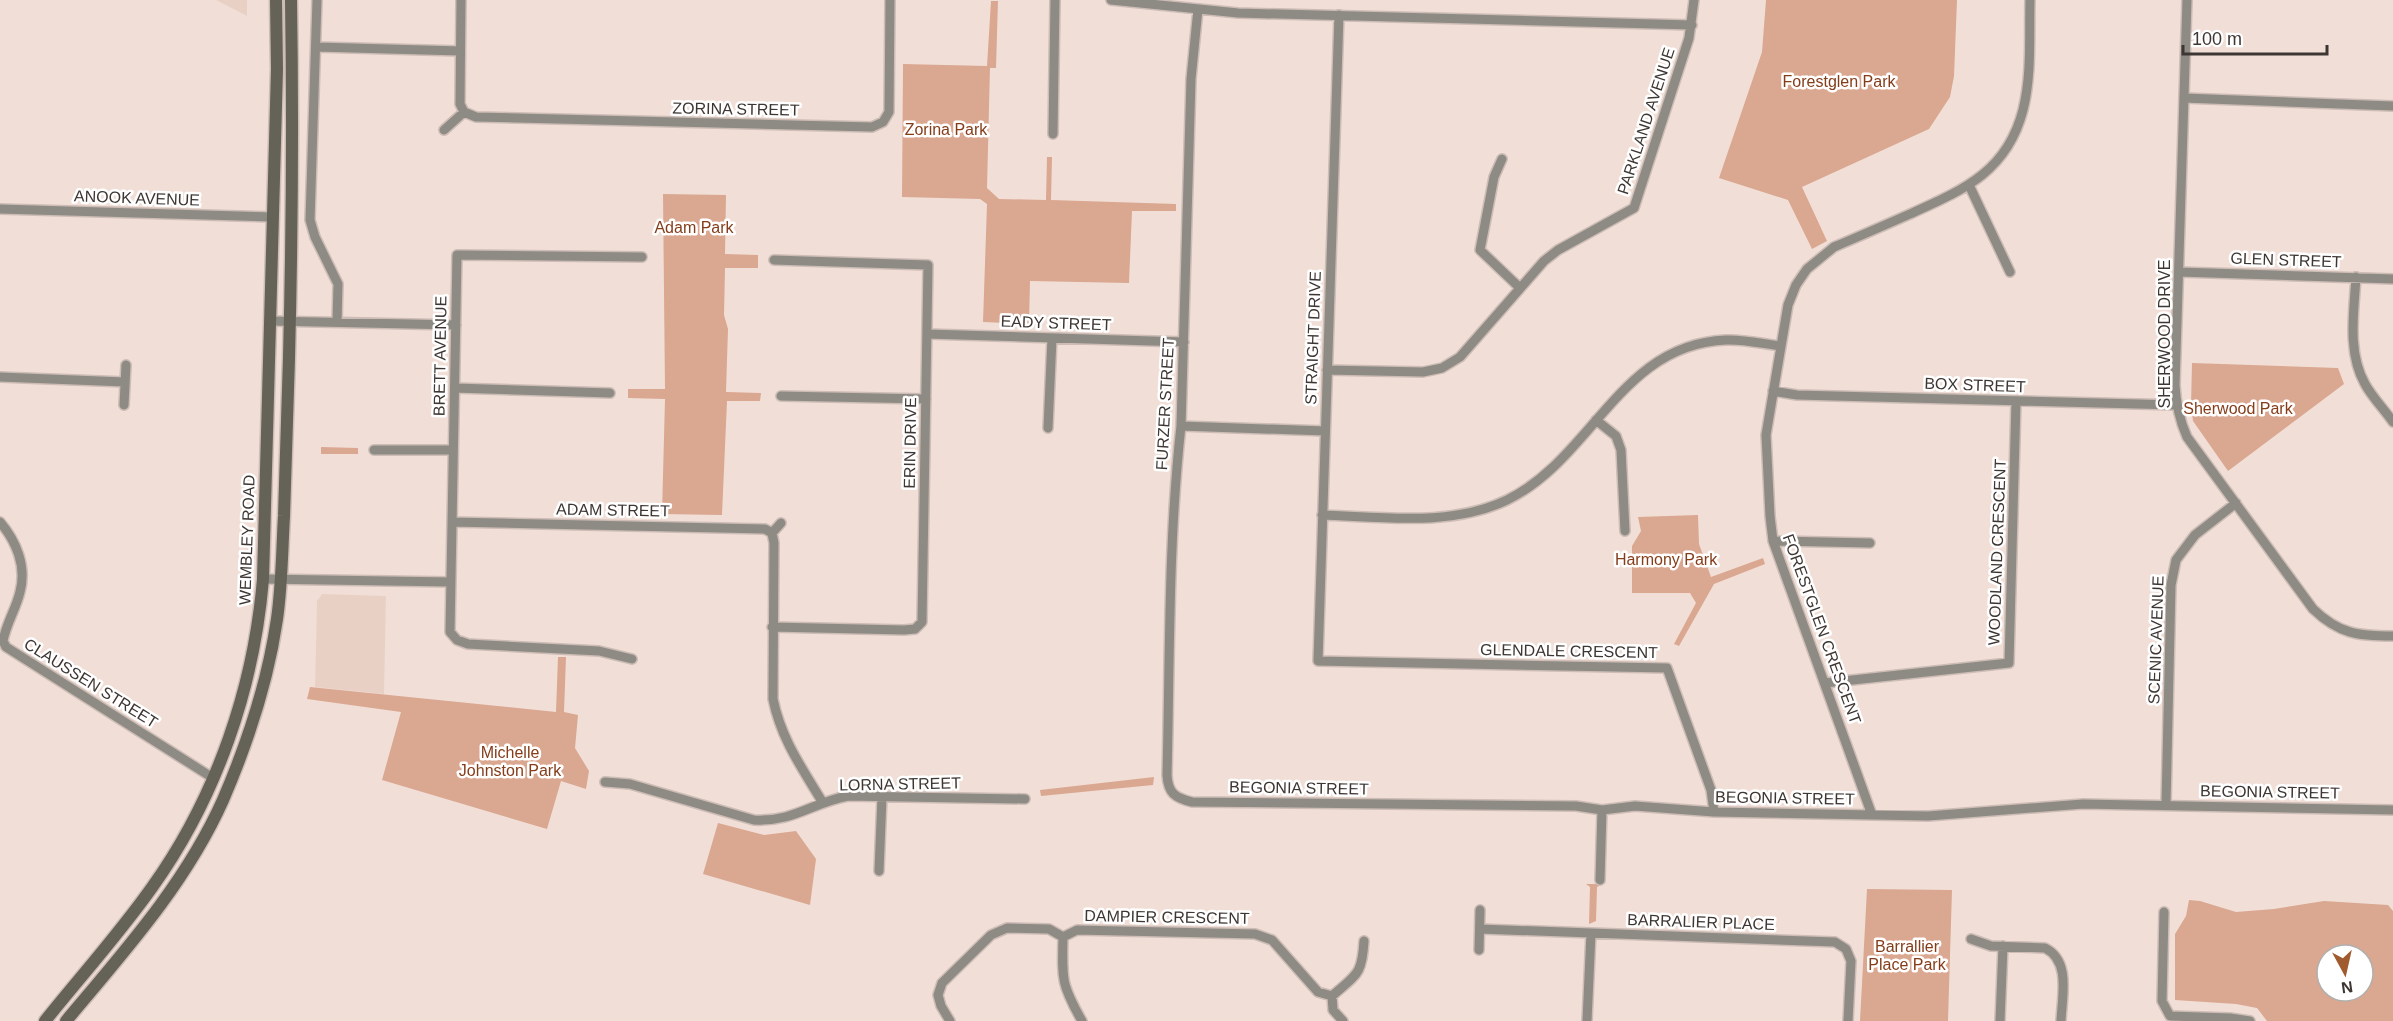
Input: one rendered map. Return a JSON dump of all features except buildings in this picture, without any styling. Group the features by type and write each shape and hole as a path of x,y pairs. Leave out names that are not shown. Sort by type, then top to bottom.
{"main road":[{"name":"WEMBLEY ROAD","path":"45,1021 130,918 184,837 213,778 229,738 253,653 263,579 277,69 276,0"},
{"name":"WEMBLEY ROAD","path":"67,1021 143,929 185,869 222,802 245,745 260,699 277,619 281,580 290,321 291,0"},
{"path":"54,1009 67,1021"}],"street":[{"path":"318,0 310,220 315,237 338,284 337,322"},
{"path":"444,129 464,112 460,104 461,0"},
{"name":"ZORINA STREET","path":"464,112 476,117 872,127 883,122 889,112 890,0"},
{"path":"1053,134 1055,0"},
{"path":"1111,0 1238,13 1692,25"},
{"name":"PARKLAND AVENUE","path":"1327,370 1423,372 1442,368 1460,357 1544,261 1558,250 1634,208 1692,25 1695,0"},
{"name":"FORESTGLEN CRESCENT","path":"1872,815 1773,541 1767,435 1788,305 1796,285 1807,269 1834,247 1961,191 1987,172 2003,153 2015,132 2023,110 2028,82 2030,0"},
{"name":"SHERWOOD DRIVE","path":"2187,0 2176,405 2180,422 2187,437 2313,609 2342,631 2393,636"},
{"name":"FURZER STREET","path":"1176,798 1168,788 1167,776 1175,483 1181,426 1191,79 1198,9"},
{"name":"STRAIGHT DRIVE","path":"1318,661 1339,15"},
{"path":"317,47 460,51"},
{"path":"2184,98 2393,106"},
{"path":"1502,159 1494,177 1480,250 1520,288"},
{"path":"1970,185 2010,272"},
{"name":"ANOOK AVENUE","path":"0,209 273,217"},
{"name":"BRETT AVENUE","path":"632,659 599,651 468,644 457,640 450,632 457,255 642,257"},
{"name":"ERIN DRIVE","path":"772,627 904,630 915,629 922,622 928,265 774,260"},
{"name":"GLEN STREET","path":"2179,272 2393,279"},
{"path":"2355,277 2356,364 2365,384 2393,422"},
{"path":"271,321 456,325"},
{"name":"EADY STREET","path":"927,334 1184,342"},
{"path":"1048,428 1052,338"},
{"path":"1322,515 1423,518 1479,510 1506,500 1534,483 1558,464 1630,383 1648,367 1670,353 1698,344 1727,340 1781,346"},
{"path":"124,405 126,365"},
{"path":"0,377 125,382"},
{"path":"454,388 610,393"},
{"name":"BOX STREET","path":"1773,391 1797,395 2176,405"},
{"path":"781,396 926,399"},
{"name":"WOODLAND CRESCENT","path":"1825,683 2009,663 2016,401"},
{"path":"1596,420 1616,436 1621,450 1625,531"},
{"path":"1181,426 1325,431"},
{"path":"374,450 453,450"},
{"name":"SCENIC AVENUE","path":"2166,805 2170,585 2176,560 2195,535 2236,503"},
{"name":"CLAUSSEN STREET","path":"0,522 16,544 21,578 21,590 4,632 3,641 6,647 213,778"},
{"name":"ADAM STREET","path":"452,522 765,529 772,533"},
{"path":"781,523 772,533 774,543 772,682 778,722 785,739 823,803"},
{"path":"1773,541 1870,543"},
{"path":"263,579 451,582"},
{"name":"GLENDALE CRESCENT","path":"1318,661 1667,668 1711,790 1714,812"},
{"name":"LORNA STREET","path":"605,782 630,784 754,820 774,821 848,796 1025,799"},
{"path":"879,872 882,797"},
{"name":"BEGONIA STREET","path":"1176,798 1192,802 1576,806 1602,810 1635,806 1714,812 1928,816 2083,804 2393,810"},
{"path":"1600,880 1602,810"},
{"path":"1479,950 1480,910"},
{"path":"2164,912 2162,1001 2169,1018 2230,1018 2250,1021"},
{"name":"DAMPIER CRESCENT","path":"950,1021 941,1006 938,995 942,983 992,935 1007,928 1049,929 1064,937 1077,930 1255,934 1272,940 1318,992 1332,996"},
{"name":"BARRALIER PLACE","path":"1480,929 1835,942 1846,949 1851,961 1848,1021"},
{"path":"1587,1021 1591,933"},
{"path":"1064,937 1062,980 1066,993 1082,1021"},
{"path":"1971,939 1990,946 2045,948 2059,958 2063,968 2061,1021"},
{"path":"1343,1021 1333,1010 1332,996 1358,972 1363,963 1364,941"},
{"path":"2001,1021 2002,946"}],"shaded area":[{"path":"216,0 247,0 247,16"},
{"path":"322,594 386,596 384,694 315,687 317,601"}],"green space":[{"name":"Forestglen Park","path":"1766,0 1957,0 1954,76 1950,97 1929,129 1802,187 1827,241 1812,249 1788,200 1719,178 1762,52"},
{"name":"Zorina Park","path":"991,1 998,1 996,68 990,68 987,188 999,199 1046,200 1047,157 1052,157 1051,200 1176,204 1176,211 1132,211 1129,283 1030,281 1029,324 983,322 987,204 980,199 902,197 903,64 987,66"},
{"name":"Adam Park","path":"663,194 726,195 725,254 758,255 758,268 725,268 724,315 728,329 726,392 761,393 760,401 727,401 722,515 662,514 665,399 628,398 628,389 665,389"},
{"name":"Sherwood Park","path":"2192,363 2338,368 2344,384 2228,471 2193,421"},
{"path":"321,447 358,448 358,454 321,454"},
{"name":"Harmony Park","path":"1698,515 1699,544 1711,577 1763,558 1765,564 1714,584 1679,646 1674,644 1696,603 1690,593 1632,593 1632,546 1641,531 1638,517"},
{"name":"Michelle Johnston Park","path":"558,657 566,657 564,712 578,715 575,748 589,771 586,789 561,781 547,829 382,780 401,712 307,699 310,687 556,712"},
{"path":"1154,777 1153,785 1041,796 1040,790"},
{"path":"718,823 764,835 796,831 816,859 810,905 703,874"},
{"path":"1586,884 1603,884 1597,887 1596,921 1589,924 1590,887"},
{"name":"Barrallier Place Park","path":"1867,889 1952,890 1948,1021 1860,1021"},
{"path":"2189,900 2236,912 2324,901 2388,905 2393,911 2393,1021 2267,1021 2257,1008 2236,1004 2175,1000 2175,934 2186,916"}]}
